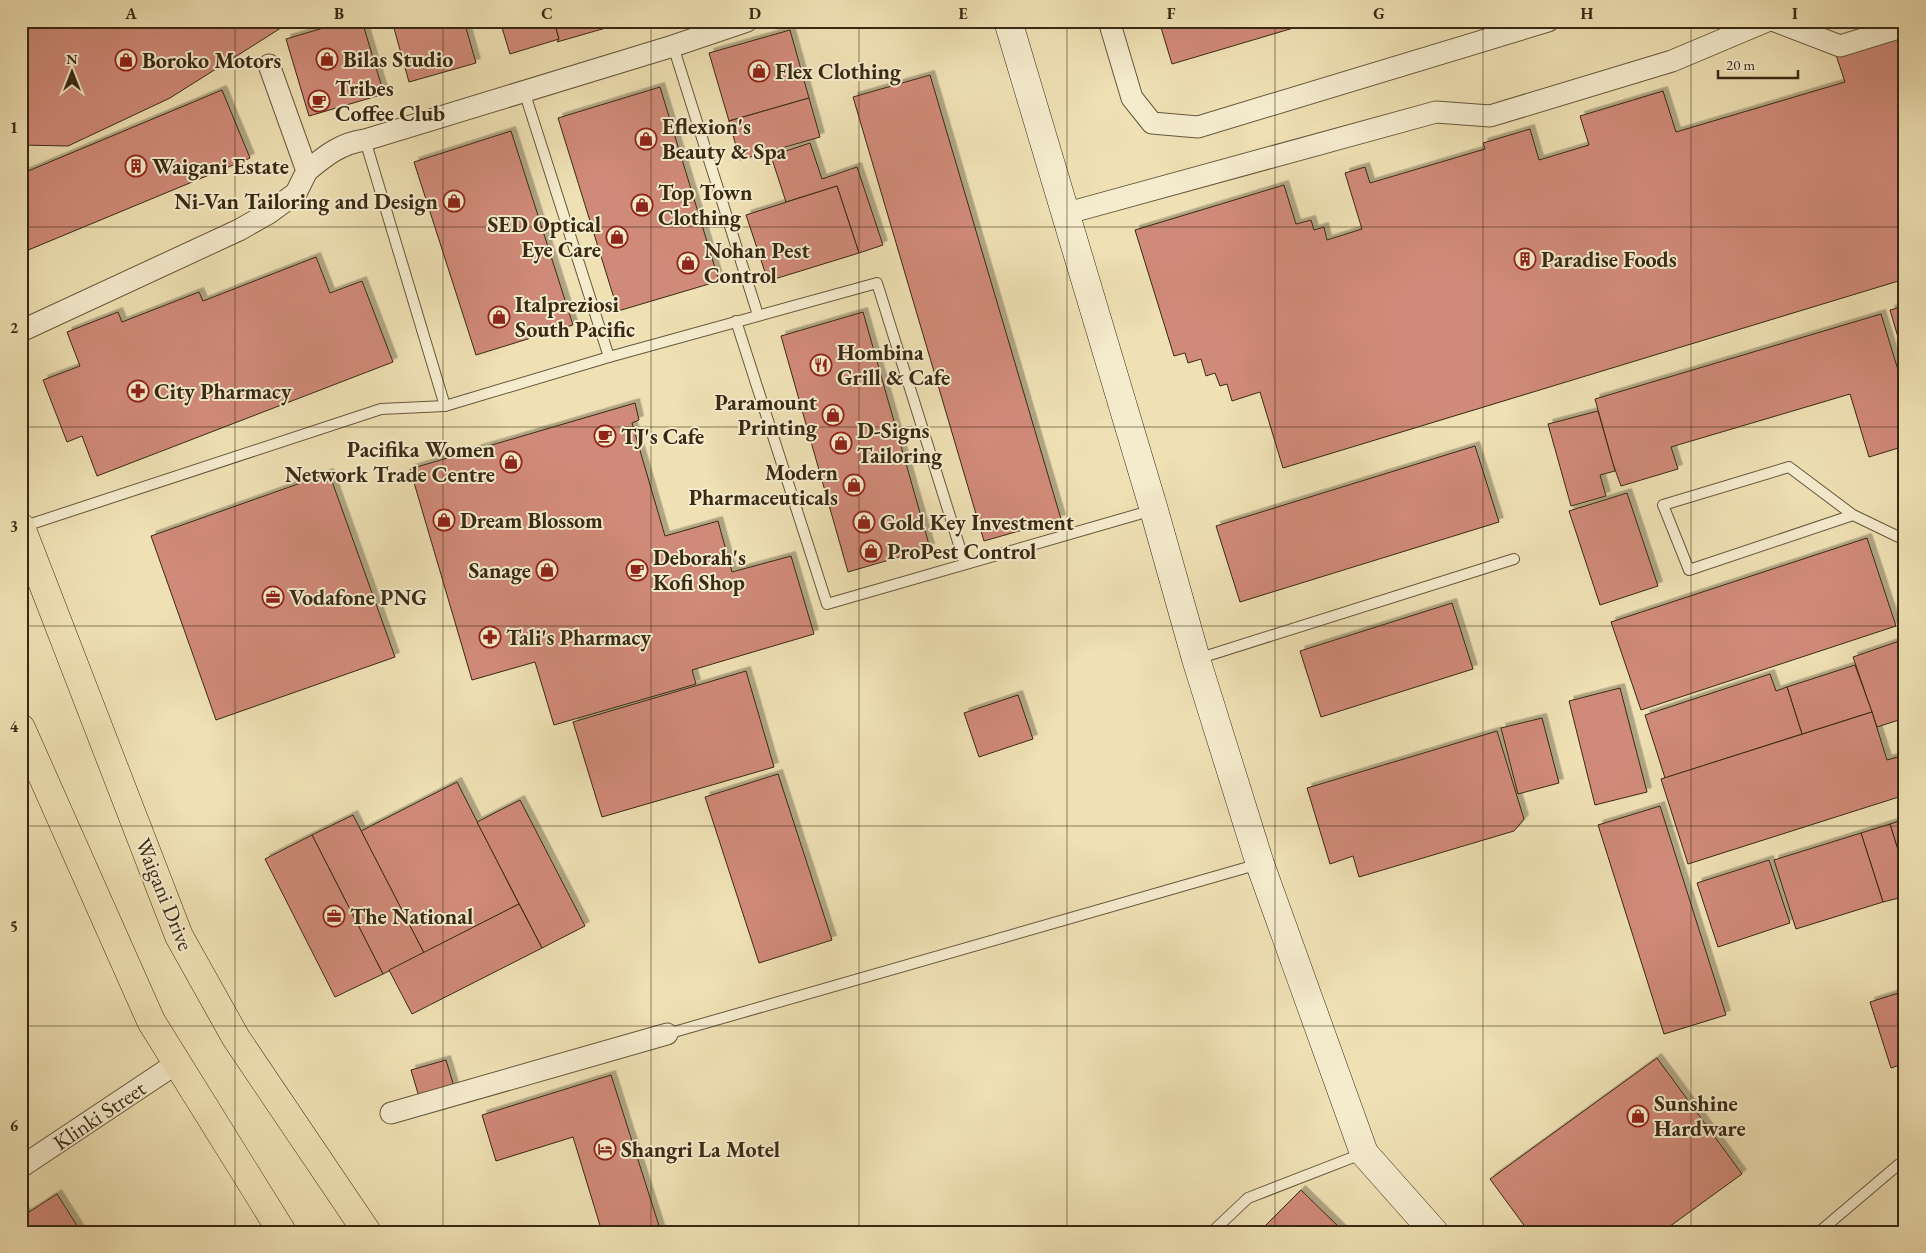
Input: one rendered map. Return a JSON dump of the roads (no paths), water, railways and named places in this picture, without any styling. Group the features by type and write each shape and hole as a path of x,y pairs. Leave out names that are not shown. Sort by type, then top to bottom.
{"highway":[{"name":"Waigani Drive","path":"21,527 178,936 236,1038 368,1232"},
{"path":"21,728 151,1021 282,1232"}],"street":[{"path":"21,331 239,230 268,213 296,192 307,171 329,153 349,142 365,140 673,46 746,21"},
{"path":"1008,21 1064,214 1154,510 1196,659 1260,864 1364,1154 1434,1232"},
{"path":"1109,21 1132,98 1152,123 1198,126 1548,21"},
{"path":"1064,214 1436,112 1490,116 1672,62 1767,21"},
{"path":"1775,21 1840,46 1905,26"},
{"path":"269,65 307,171"},
{"path":"391,1113 667,1034"},
{"name":"Klinki Street","path":"24,1160 177,1063"}],"lane":[{"path":"673,46 758,315"},
{"path":"524,91 609,357"},
{"path":"365,140 445,406"},
{"path":"21,527 381,409 445,406 609,357 877,283 965,564"},
{"path":"736,321 827,604 1154,510"},
{"path":"1853,515 1689,570 1663,505 1789,467 1853,515 1905,540"},
{"path":"1196,659 1514,560"},
{"path":"667,1034 1260,864"},
{"path":"1212,1232 1248,1198 1364,1154"},
{"path":"1819,1232 1898,1165 1905,1172"}],"place":[{"name":"Bilas Studio","path":"327,59"},
{"name":"Boroko Motors","path":"126,60"},
{"name":"Flex Clothing","path":"759,71"},
{"name":"Tribes Coffee Club","path":"319,101"},
{"name":"Eflexion's Beauty & Spa","path":"646,139"},
{"name":"Waigani Estate","path":"136,166"},
{"name":"Ni-Van Tailoring and Design","path":"454,201"},
{"name":"Top Town Clothing","path":"642,205"},
{"name":"SED Optical Eye Care","path":"617,237"},
{"name":"Paradise Foods","path":"1525,259"},
{"name":"Nohan Pest Control","path":"688,263"},
{"name":"Italpreziosi South Pacific","path":"499,317"},
{"name":"Hombina Grill & Cafe","path":"821,365"},
{"name":"City Pharmacy","path":"138,391"},
{"name":"Paramount Printing","path":"833,415"},
{"name":"TJ's Cafe","path":"605,436"},
{"name":"D-Signs Tailoring","path":"841,443"},
{"name":"Pacifika Women Network Trade Centre","path":"511,462"},
{"name":"Modern Pharmaceuticals","path":"854,485"},
{"name":"Dream Blossom","path":"444,520"},
{"name":"Gold Key Investment","path":"864,522"},
{"name":"ProPest Control","path":"871,551"},
{"name":"Sanage","path":"547,570"},
{"name":"Deborah's Kofi Shop","path":"637,570"},
{"name":"Vodafone PNG","path":"273,597"},
{"name":"Tali's Pharmacy","path":"490,637"},
{"name":"The National","path":"334,916"},
{"name":"Sunshine Hardware","path":"1638,1116"},
{"name":"Shangri La Motel","path":"605,1149"}]}
